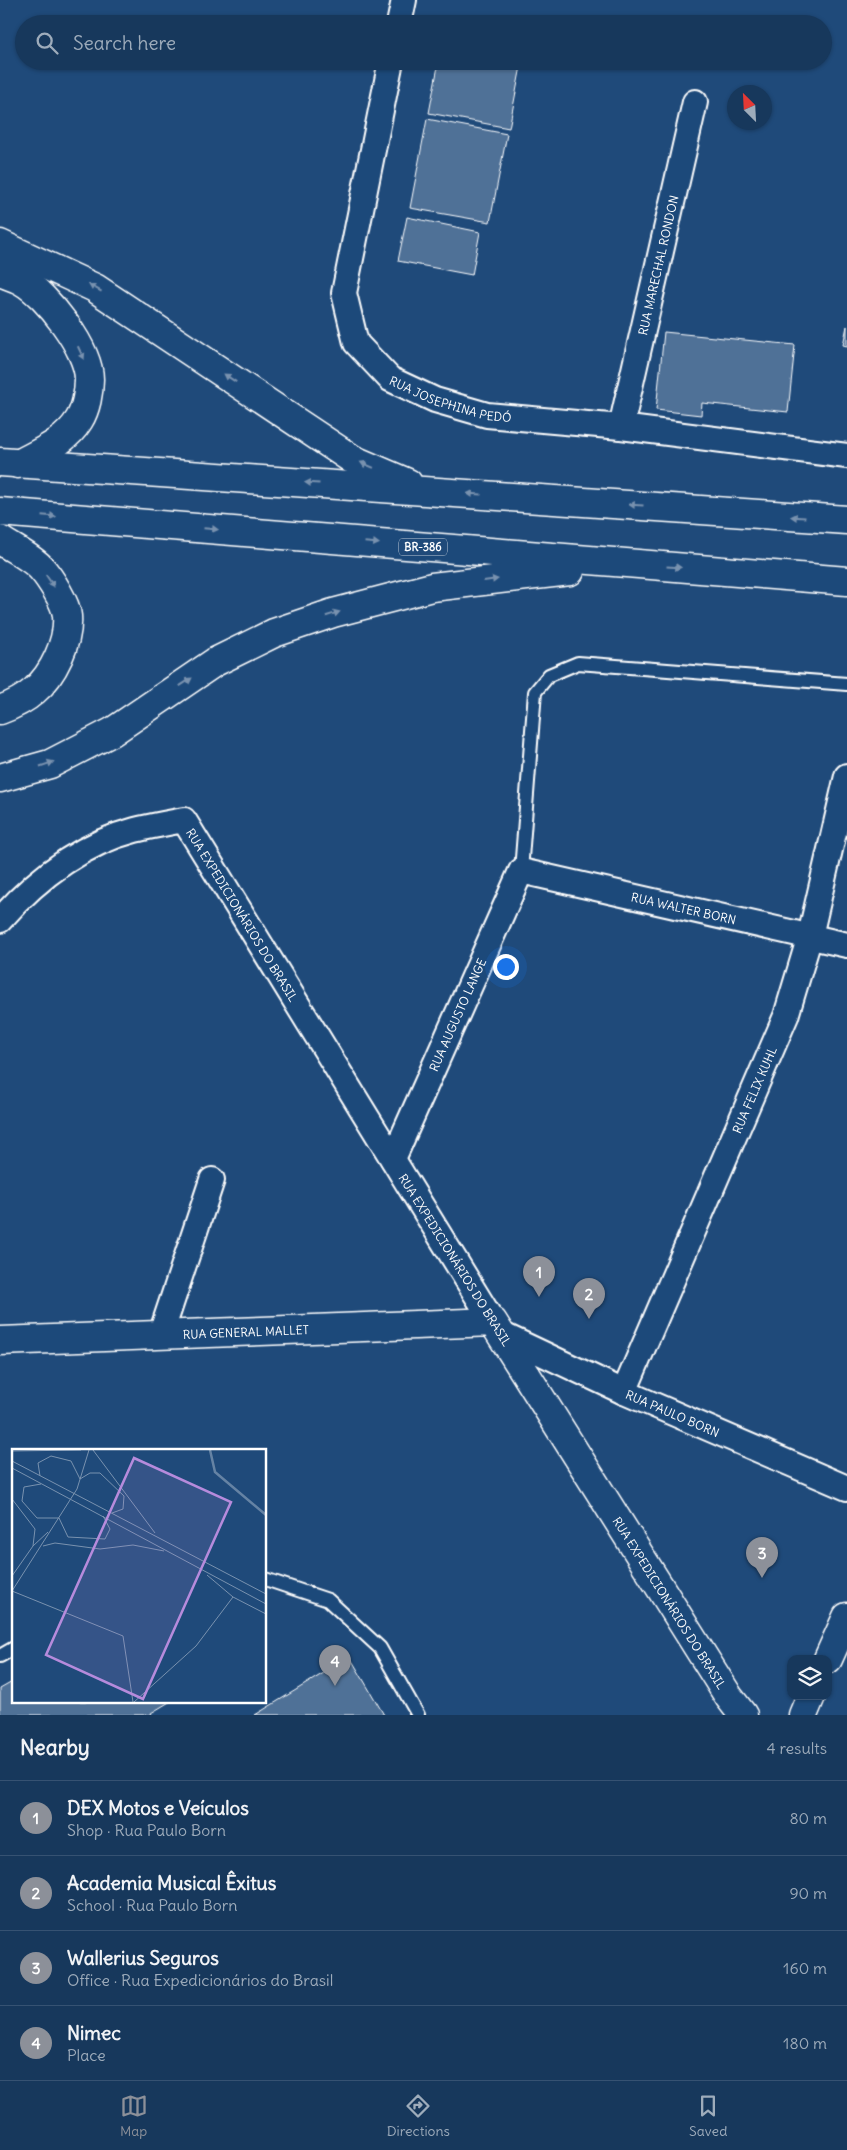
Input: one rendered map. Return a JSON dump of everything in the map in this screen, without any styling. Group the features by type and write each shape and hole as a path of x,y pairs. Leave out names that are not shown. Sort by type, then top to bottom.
{"main road":[{"path":"0,244 95,288 352,459 428,491"},
{"path":"0,272 22,280 53,306 83,355 90,378 86,403 79,420 61,441 9,463"},
{"path":"9,463 847,520"},
{"name":"BR-386","path":"0,512 847,581"},
{"path":"0,540 41,567 55,588 67,614 66,631 60,651 48,676 33,692 0,710"},
{"path":"0,778 50,764 112,732 215,662 274,633 333,613 432,587 631,564"},
{"path":"780,575 847,594"},
{"name":"RUA GENERAL MALLET","path":"0,1341 161,1334 497,1328"},
{"name":"RUA EXPEDICIONÁRIOS DO BRASIL","path":"497,1328 736,1709"},
{"path":"830,1655 847,1617"},
{"path":"803,1715 809,1700"}],"street":[{"path":"401,15 404,0"},
{"name":"RUA JOSEPHINA PEDÓ","path":"389,70 344,293 356,343 390,379 435,400 488,415 621,427 847,456"},
{"name":"RUA MARECHAL RONDON","path":"621,427 695,102"},
{"name":"RUA FELIX KUHL","path":"624,1392 779,1033 810,936 847,776"},
{"name":"RUA EXPEDICIONÁRIOS DO BRASIL","path":"0,920 17,901 51,870 95,845 134,830 184,820 497,1328"},
{"name":"RUA WALTER BORN","path":"521,871 847,945"},
{"name":"RUA AUGUSTO LANGE","path":"393,1159 521,871"},
{"path":"161,1334 212,1180"},
{"name":"RUA PAULO BORN","path":"497,1328 624,1392 847,1488"}],"lane":[{"path":"521,871 535,692 548,675 578,663 847,684"},
{"path":"266,1579 328,1600 380,1648 418,1715"},
{"path":"0,1656 12,1649"}],"building":[{"path":"437,70 520,70 509,128 429,113"},
{"path":"427,119 507,134 490,222 410,208"},
{"path":"407,217 480,232 472,275 398,261"},
{"path":"847,326 847,346 843,345"},
{"path":"664,332 795,345 788,412 702,403 701,415 656,410"},
{"path":"350,1657 384,1715 255,1715"},
{"path":"12,1682 12,1702 169,1702 151,1713 152,1715 0,1715 0,1689"}],"place":[{"name":"DEX Motos e Veículos","path":"539,1297"},
{"name":"Academia Musical Êxitus","path":"589,1319"},
{"name":"Wallerius Seguros","path":"762,1578"},
{"name":"Nimec","path":"335,1686"}]}
